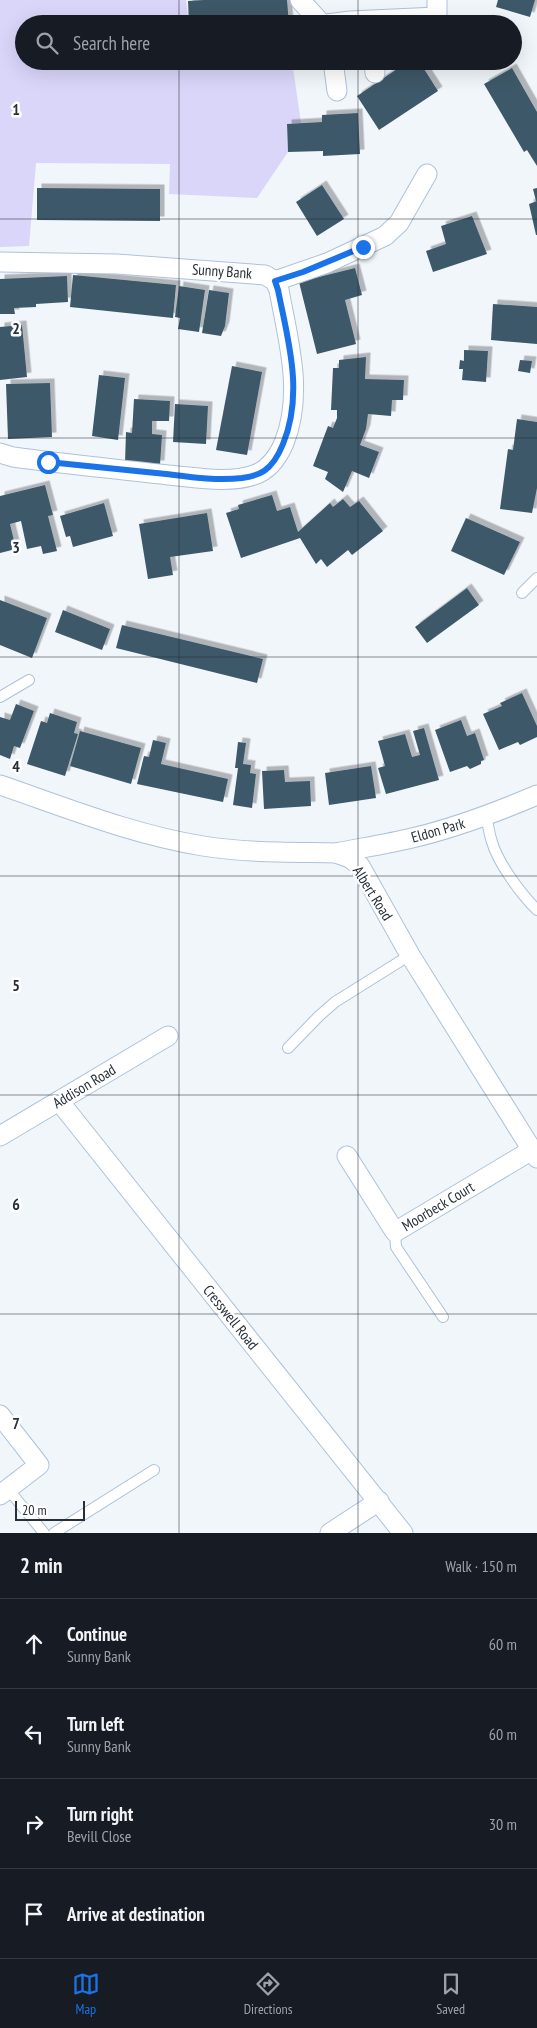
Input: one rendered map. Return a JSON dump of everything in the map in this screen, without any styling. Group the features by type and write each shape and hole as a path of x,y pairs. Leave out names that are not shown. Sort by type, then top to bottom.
{"street":[{"path":"300,0 314,15"},
{"path":"334,70 337,91"},
{"path":"0,453 13,457 48,462 197,478 242,478 263,472 281,450 290,423 294,401 290,345 275,281 327,263 385,236 399,223 427,174"},
{"name":"Sunny Bank","path":"0,262 62,262 187,269 265,275 275,281"},
{"name":"Albert Road","path":"0,785 137,831 187,843 251,851 336,853 350,858 360,866 410,955 535,1154"},
{"name":"Eldon Park","path":"336,853 414,838 486,815 537,795"},
{"name":"Addison Road","path":"0,1136 168,1036"},
{"name":"Cresswell Road","path":"59,1101 403,1533"},
{"name":"Moorbeck Court","path":"347,1156 395,1232 535,1154"},
{"path":"0,1415 39,1464 4,1492"},
{"path":"330,1533 379,1501"}],"lane":[{"path":"522,593 537,578"},
{"path":"0,697 28,680"},
{"path":"486,815 492,843 506,869 529,902 537,910"},
{"path":"288,1048 335,1002 410,955"},
{"path":"395,1232 396,1247 443,1317"},
{"path":"54,1533 154,1470"},
{"path":"4,1492 44,1533"}],"shaded area":[{"path":"0,0 186,0 188,15 15,15 15,70 293,70 301,123 287,124 288,152 257,198 169,194 170,164 36,163 29,246 0,247"}],"building":[{"path":"287,0 288,15 189,15 188,1"},
{"path":"498,0 535,0 530,17 496,7"},
{"path":"396,70 425,70 438,91 379,130 357,96"},
{"path":"508,70 513,70 537,112 537,166 527,150 524,152 484,84"},
{"path":"358,113 360,154 323,156 323,151 288,152 287,124 322,122 322,115"},
{"path":"322,185 344,219 317,236 296,202"},
{"path":"37,188 160,189 160,221 37,220"},
{"path":"537,188 537,201 536,201 533,189"},
{"path":"537,201 537,235 536,235 529,204"},
{"path":"472,216 487,254 433,272 426,251 446,244 441,226"},
{"path":"355,268 362,295 345,300 356,344 317,354 299,282"},
{"path":"73,275 176,285 173,318 70,307"},
{"path":"67,276 68,302 36,304 36,307 14,308 15,314 0,314 0,279"},
{"path":"179,286 205,290 199,332 178,329 180,318 175,317"},
{"path":"209,290 229,293 225,326 221,336 202,333"},
{"path":"493,304 537,307 537,344 491,340"},
{"path":"22,325 27,377 0,380 0,327"},
{"path":"464,350 488,351 486,382 462,380 463,369 459,369 460,360 464,361"},
{"path":"366,357 365,379 404,380 403,400 392,400 391,416 368,414 366,429 360,445 379,452 369,478 352,471 343,492 325,479 328,472 313,466 328,426 333,428 337,418 337,410 331,410 333,368 339,368 339,360"},
{"path":"520,360 532,361 530,373 518,371"},
{"path":"232,366 262,372 247,455 216,450"},
{"path":"99,375 125,378 118,440 92,436"},
{"path":"50,383 52,437 8,439 6,384"},
{"path":"134,399 170,401 169,421 152,421 152,434 162,435 160,465 125,463 126,432 132,433"},
{"path":"175,404 208,406 206,444 173,442"},
{"path":"517,419 537,422 537,488 532,513 500,509 508,449 513,450"},
{"path":"45,485 53,515 48,516 57,551 43,554 41,546 27,549 21,521 10,524 16,549 0,553 0,496"},
{"path":"272,495 277,511 290,507 298,532 330,503 333,507 343,499 350,507 359,501 383,531 352,555 348,550 327,567 321,559 316,564 300,538 241,558 226,513 239,509 238,505"},
{"path":"104,503 113,536 73,547 70,536 66,537 60,516"},
{"path":"207,513 213,551 170,557 173,575 148,579 139,524"},
{"path":"466,518 520,542 504,575 451,551"},
{"path":"467,588 479,605 427,643 415,627"},
{"path":"0,600 47,618 32,658 0,645"},
{"path":"63,610 110,629 102,650 55,632"},
{"path":"122,625 263,659 257,683 116,648"},
{"path":"522,693 537,726 537,737 520,745 518,742 499,750 483,714 502,706 500,703"},
{"path":"16,704 34,711 20,748 14,746 10,759 0,755 0,717 10,720"},
{"path":"50,713 77,722 74,733 78,734 65,776 27,764 41,721 47,723"},
{"path":"461,720 467,736 475,733 484,760 481,761 481,764 470,769 467,766 450,772 435,730"},
{"path":"424,728 439,780 386,794 378,768 385,766 378,741 405,734 412,757 420,755 413,731"},
{"path":"80,731 141,748 131,784 70,766"},
{"path":"153,740 166,743 161,764 228,779 223,802 137,784 144,756 149,757"},
{"path":"238,742 246,743 243,764 251,765 250,773 256,774 252,808 233,805 238,768 235,768"},
{"path":"371,766 376,798 329,805 325,773"},
{"path":"284,770 285,782 310,781 311,806 264,809 262,771"}],"route":[{"path":"48,462 197,478 242,478 263,472 281,450 290,423 294,401 290,345 275,281 327,263 363,247"}]}
